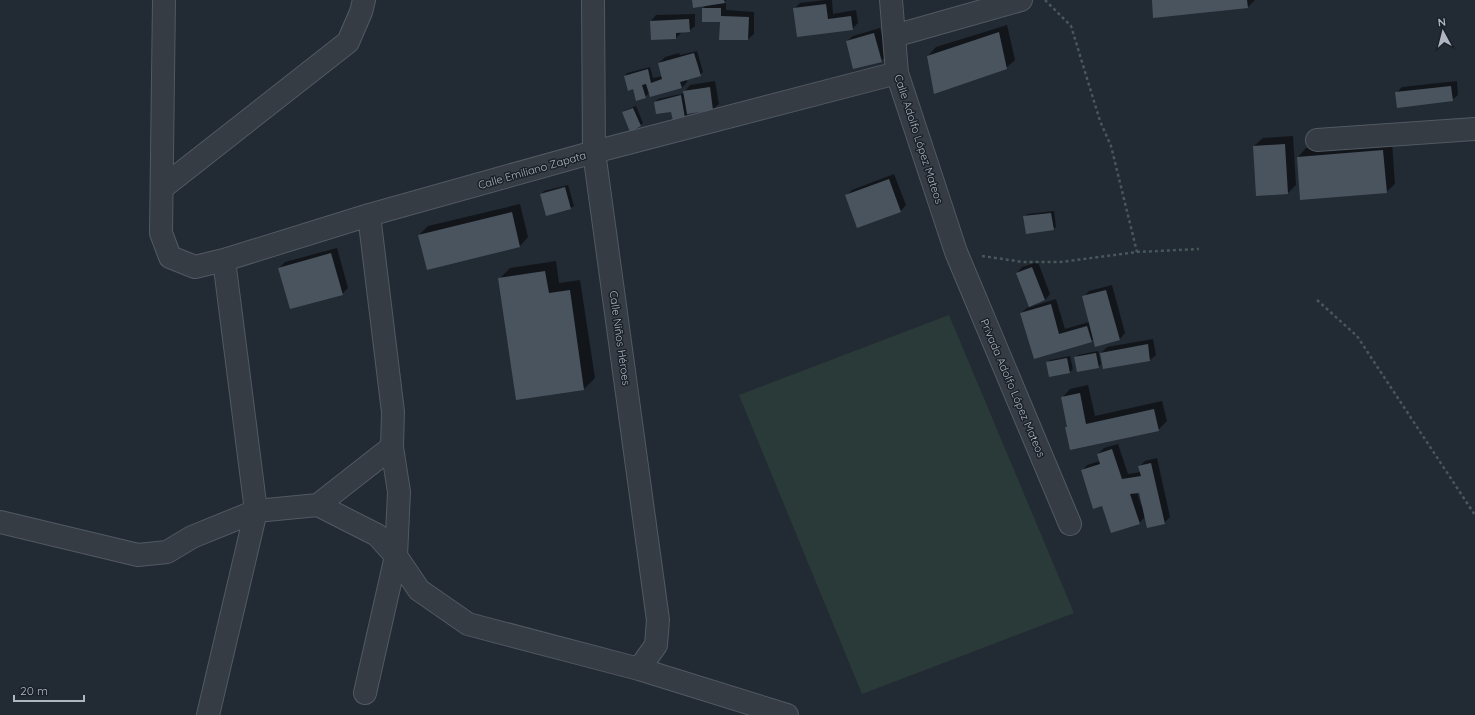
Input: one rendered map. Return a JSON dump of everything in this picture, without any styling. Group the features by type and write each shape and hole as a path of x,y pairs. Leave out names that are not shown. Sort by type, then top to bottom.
{"street":[{"path":"162,188 164,0"},
{"name":"Calle Niños Héroes","path":"593,0 594,152 658,620 656,645 639,669"},
{"name":"Calle Adolfo López Mateos","path":"891,0 897,72 956,252"},
{"path":"894,36 1022,0"},
{"path":"162,188 348,42 363,6"},
{"name":"Calle Emiliano Zapata","path":"162,188 161,234 170,257 195,267 224,260 369,215 594,152 897,72"},
{"path":"1317,140 1475,130"},
{"path":"365,693 396,556 399,492 392,447 393,412 369,215"},
{"name":"Privada Adolfo López Mateos","path":"956,252 1070,524"},
{"path":"208,715 256,511 224,260"},
{"path":"0,522 138,555 167,552 192,537 256,511 318,504 392,447"},
{"path":"318,504 377,535 396,556 419,590 468,624 639,669 787,715"}],"path":[{"path":"1045,0 1071,26 1100,121 1111,146 1137,252"},
{"path":"956,252 1023,262 1060,262 1137,252 1199,249"},
{"path":"1318,300 1357,336 1475,515"}],"shaded area":[{"path":"949,315 1074,613 862,694 739,395"}],"building":[{"path":"692,0 724,0 725,3 693,8"},
{"path":"1152,0 1247,0 1248,8 1153,18"},
{"path":"826,4 828,19 851,16 853,30 797,37 793,8"},
{"path":"702,8 721,8 721,16 749,17 748,40 719,40 720,22 702,22"},
{"path":"689,19 690,32 676,33 676,39 651,40 650,21"},
{"path":"999,32 1007,69 934,94 927,56"},
{"path":"874,33 882,62 853,69 846,41"},
{"path":"694,53 701,76 680,82 682,88 650,97 646,84 642,85 646,98 636,101 633,89 628,91 624,76 648,69 651,83 662,79 658,63"},
{"path":"1451,86 1453,101 1397,108 1395,92"},
{"path":"710,87 713,110 687,114 683,91"},
{"path":"681,95 685,118 673,121 671,112 656,114 654,102"},
{"path":"633,108 641,126 630,132 622,112"},
{"path":"1285,144 1288,194 1256,196 1253,146"},
{"path":"1383,150 1387,193 1300,200 1297,157"},
{"path":"889,179 901,212 857,228 845,195"},
{"path":"565,187 571,209 546,216 540,194"},
{"path":"512,212 520,247 427,270 418,235"},
{"path":"1051,213 1054,230 1026,234 1023,216"},
{"path":"331,253 343,295 290,309 278,268"},
{"path":"1032,267 1045,300 1029,307 1016,273"},
{"path":"545,271 549,293 570,290 584,390 516,400 498,278"},
{"path":"1106,290 1120,340 1095,347 1082,296"},
{"path":"1051,304 1059,334 1087,326 1092,342 1034,359 1020,313"},
{"path":"1148,344 1150,361 1103,369 1100,353"},
{"path":"1096,353 1099,368 1077,372 1074,357"},
{"path":"1067,358 1070,373 1049,377 1046,362"},
{"path":"1080,393 1086,424 1154,409 1159,431 1070,450 1061,397"},
{"path":"1112,449 1122,479 1141,476 1138,466 1151,463 1165,524 1147,528 1139,493 1130,494 1140,524 1111,533 1102,506 1093,509 1081,470 1100,464 1097,454"}]}
